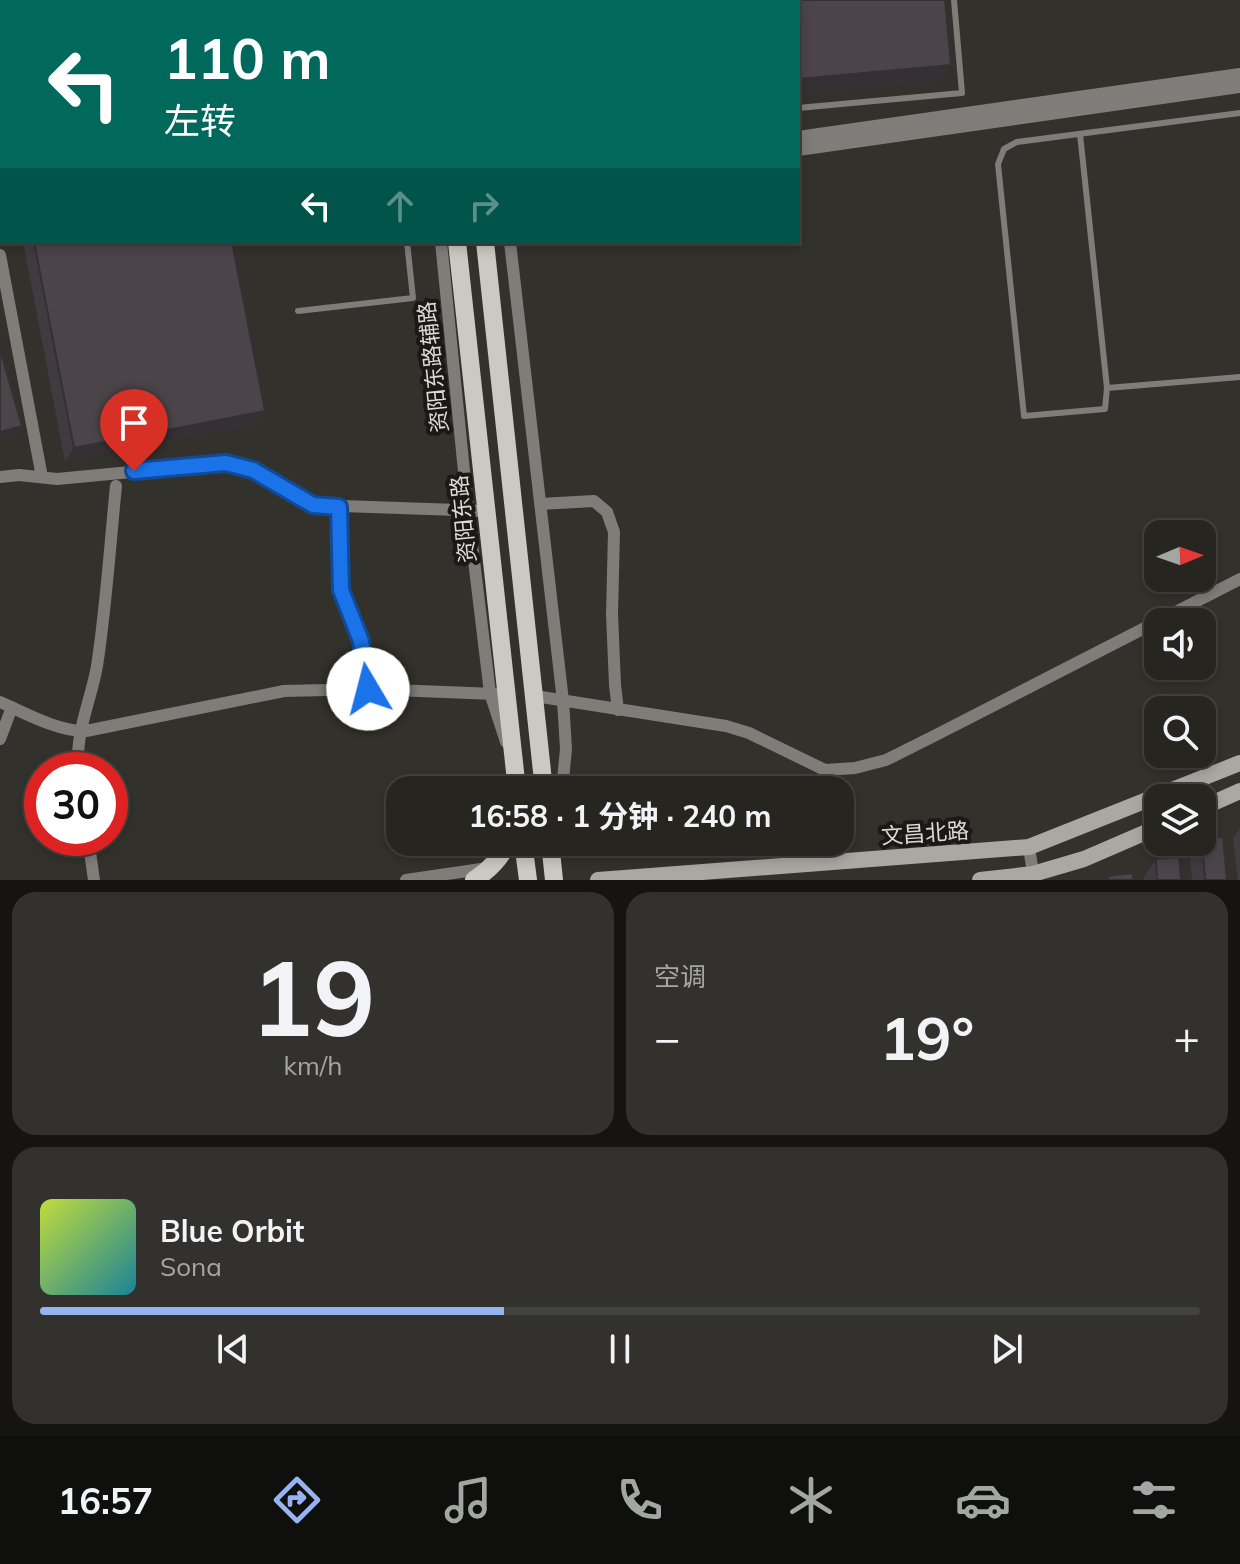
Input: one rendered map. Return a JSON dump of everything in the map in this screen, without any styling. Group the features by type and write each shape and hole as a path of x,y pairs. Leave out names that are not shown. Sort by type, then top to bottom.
{"main road":[{"name":"资阳东路","path":"457,244 477,511 498,694 515,776"},
{"path":"485,244 543,776"},
{"name":"文昌北路","path":"598,880 1029,847 1240,763"},
{"path":"1216,802 1240,791"},
{"path":"980,880 1033,877 1144,833"},
{"path":"474,880 501,856"},
{"path":"525,856 528,880"},
{"path":"551,856 554,880"}],"street":[{"path":"800,138 1240,75"},
{"path":"800,149 1240,86"},
{"name":"资阳东路辅路","path":"441,244 477,511"},
{"path":"510,244 563,701 566,749 563,776"},
{"path":"0,255 42,477"},
{"path":"0,477 19,475 57,479 226,463 253,470 313,505 477,511"},
{"path":"77,752 97,668 116,486"},
{"path":"540,504 594,501 607,512 614,532 612,614 618,710"},
{"path":"339,507 341,590 361,641 368,689"},
{"path":"535,696 726,726 749,733 825,770 855,768 886,760 1240,579"},
{"path":"0,739 6,704 61,728 80,732 284,691 368,689 498,694"},
{"path":"1029,847 1033,877"},
{"path":"91,856 94,880"},
{"path":"554,880 557,856"},
{"path":"406,880 491,868"}],"lane":[{"path":"800,108 962,93 954,0"},
{"path":"1080,134 1107,388 1105,409 1024,416 998,164 1004,149 1017,142 1240,113"},
{"path":"298,311 413,298 407,244"},
{"path":"1107,388 1240,377"}],"building":[{"path":"800,0 945,0 951,65 800,79"},
{"path":"34,244 232,244 265,411 74,448"},
{"path":"0,349 22,426 0,432"},
{"path":"1223,837 1227,880 1205,880 1203,856 1216,856 1216,838"},
{"path":"1179,857 1181,880 1157,880 1156,859"},
{"path":"1133,873 1133,880 1108,880 1108,876"}],"route":[{"path":"134,471 226,463 253,470 313,505 339,507 341,590 361,641 368,689"}]}
